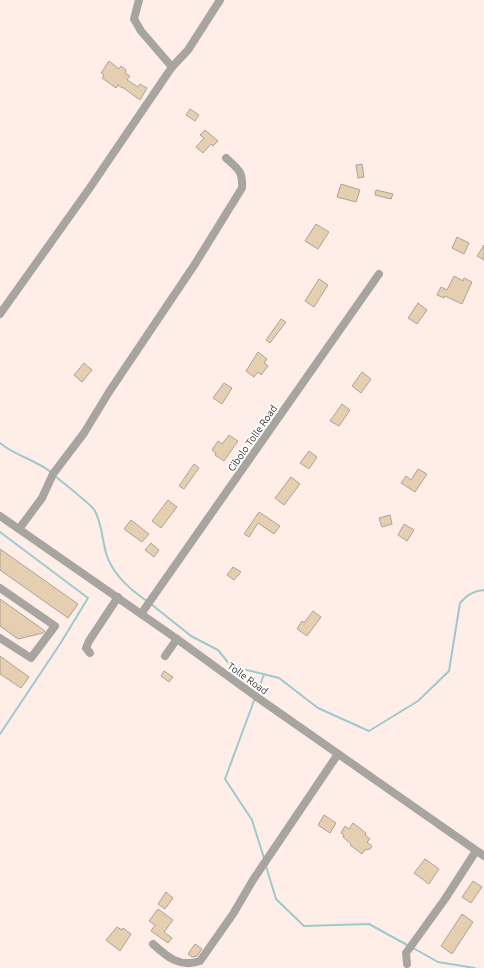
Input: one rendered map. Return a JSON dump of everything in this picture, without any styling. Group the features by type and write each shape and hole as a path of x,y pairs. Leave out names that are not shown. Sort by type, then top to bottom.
{"street":[{"path":"139,0 134,19 141,31 172,67"},
{"path":"0,314 94,183 172,67 188,50 220,0"},
{"path":"19,529 42,498 53,474 88,427 109,392 195,264 242,188 240,171 226,158"},
{"name":"Cibolo Tolle Road","path":"141,614 379,274"},
{"name":"Tolle Road","path":"0,516 484,856"},
{"path":"0,588 55,626 31,658 0,638"},
{"path":"90,654 86,648 89,641 118,598"},
{"path":"165,656 177,639"},
{"path":"153,944 174,963 181,966 188,967 200,962 338,754"},
{"path":"407,964 406,953 476,851"}],"building":[{"path":"109,61 119,69 121,66 126,70 125,73 130,76 127,80 138,87 140,84 147,88 140,100 122,87 118,85 116,88 102,78 104,75 101,73"},
{"path":"190,109 199,115 195,121 186,115"},
{"path":"205,130 218,141 213,146 211,144 203,153 196,147 204,138 200,135"},
{"path":"362,164 364,177 358,178 356,165"},
{"path":"341,184 360,190 356,202 337,197"},
{"path":"376,190 393,194 391,199 375,195"},
{"path":"316,224 329,232 318,249 305,241"},
{"path":"457,237 469,243 464,254 452,248"},
{"path":"484,245 484,260 477,256"},
{"path":"454,276 463,281 464,278 472,282 462,304 445,296 444,298 437,295 441,287 447,290"},
{"path":"319,279 328,285 314,307 305,301"},
{"path":"418,303 427,310 417,324 408,318"},
{"path":"281,319 286,322 270,343 266,340"},
{"path":"258,352 267,359 264,363 268,366 261,375 258,372 254,377 246,371"},
{"path":"84,363 92,370 82,382 74,375"},
{"path":"362,372 371,379 361,393 352,386"},
{"path":"224,383 232,388 222,404 213,398"},
{"path":"342,404 350,410 339,426 330,421"},
{"path":"229,435 238,441 224,461 215,455 216,453 212,450 218,441 222,444"},
{"path":"309,451 317,457 309,469 300,463"},
{"path":"194,464 199,468 184,489 179,486"},
{"path":"418,469 427,474 415,492 401,483 406,476 411,480"},
{"path":"291,477 300,484 284,505 275,498"},
{"path":"168,500 177,507 161,528 152,521"},
{"path":"259,512 280,526 274,534 258,523 249,537 244,534"},
{"path":"390,515 392,524 382,527 379,518"},
{"path":"131,520 149,534 142,542 124,529"},
{"path":"404,524 414,530 407,541 398,535"},
{"path":"151,543 159,550 154,557 145,550"},
{"path":"0,549 78,604 68,618 0,570"},
{"path":"233,567 241,572 234,580 227,575"},
{"path":"0,599 45,631 43,633 18,639 0,626"},
{"path":"313,611 321,617 307,636 297,629 302,621 304,623"},
{"path":"0,656 29,677 21,688 0,674"},
{"path":"164,671 173,677 169,682 161,676"},
{"path":"324,815 336,823 330,833 318,825"},
{"path":"353,823 366,833 365,835 370,839 367,842 372,846 370,849 365,850 362,854 350,845 351,844 343,837 344,835 341,833 345,826 349,829"},
{"path":"425,859 439,869 429,884 414,873"},
{"path":"473,881 482,887 471,903 462,897"},
{"path":"166,892 173,898 165,909 158,904"},
{"path":"158,909 173,920 164,932 172,938 168,943 151,931 155,925 149,921"},
{"path":"462,914 473,922 452,954 441,946"},
{"path":"117,927 122,930 123,928 131,934 120,951 106,940"},
{"path":"195,944 202,949 197,956 192,957 188,954"}],"waterway":[{"path":"0,443 52,473"},
{"path":"55,476 95,511 101,526 106,553 112,568 128,586 147,601"},
{"path":"0,532 88,598 60,644 0,734"},
{"path":"151,604 191,636 218,650 231,666 279,678 318,708 369,731 418,701 449,671 460,603 470,594 484,590"},
{"path":"257,694 264,674"},
{"path":"255,698 225,779 252,820 264,858"},
{"path":"266,866 276,899 304,926 369,924 409,946"},
{"path":"413,948 438,962 475,968"}]}
